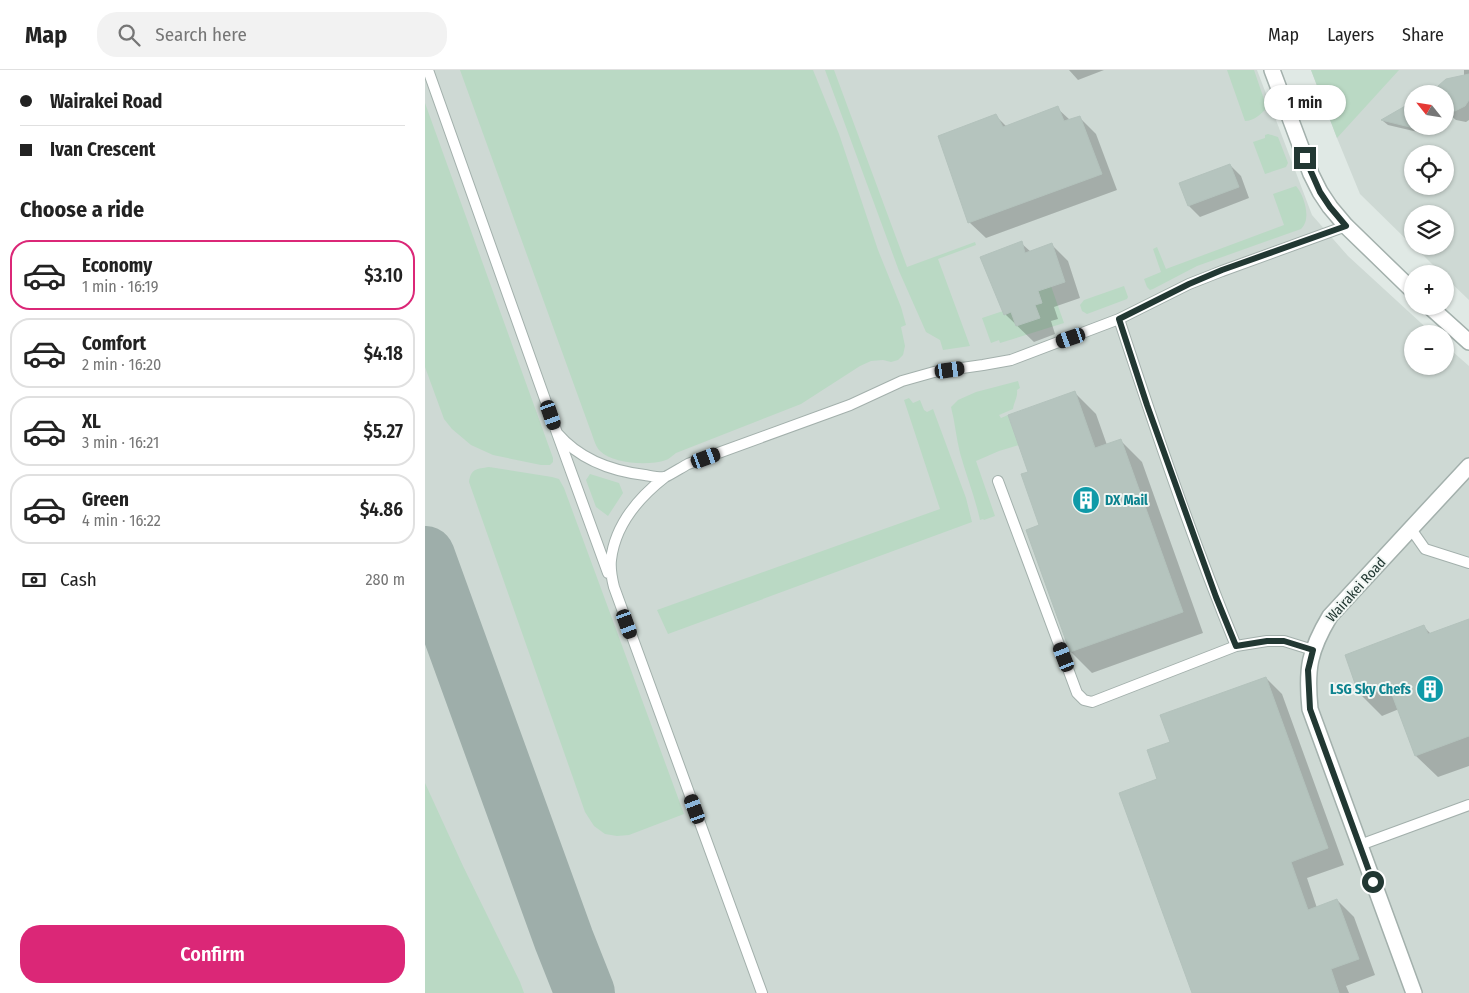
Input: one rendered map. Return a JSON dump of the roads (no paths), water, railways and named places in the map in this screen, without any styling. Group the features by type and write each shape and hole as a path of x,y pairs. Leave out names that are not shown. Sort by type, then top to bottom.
{"street":[{"path":"1272,70 1311,174 1320,192 1346,226 1404,282"},
{"path":"1439,315 1469,342"},
{"name":"Wairakei Road","path":"1414,993 1310,709 1308,670 1313,650 1330,616 1469,466"}],"lane":[{"path":"428,70 557,433 762,993"},
{"path":"614,587 611,561 618,535 630,511 639,500 665,477 689,464 850,405 902,382 934,372 1011,360 1119,319 1189,284 1222,270 1346,226"},
{"path":"1119,319 1147,405 1216,597 1236,646"},
{"path":"557,433 565,443 579,454 609,468 622,472 665,477"},
{"path":"998,481 1077,693 1084,700 1092,702 1236,646 1267,641 1284,641 1313,650"},
{"path":"1411,529 1425,549 1469,563"},
{"path":"1360,845 1469,805"}],"place":[{"name":"DX Mail","path":"1086,500"},
{"name":"LSG Sky Chefs","path":"1430,689"}]}
